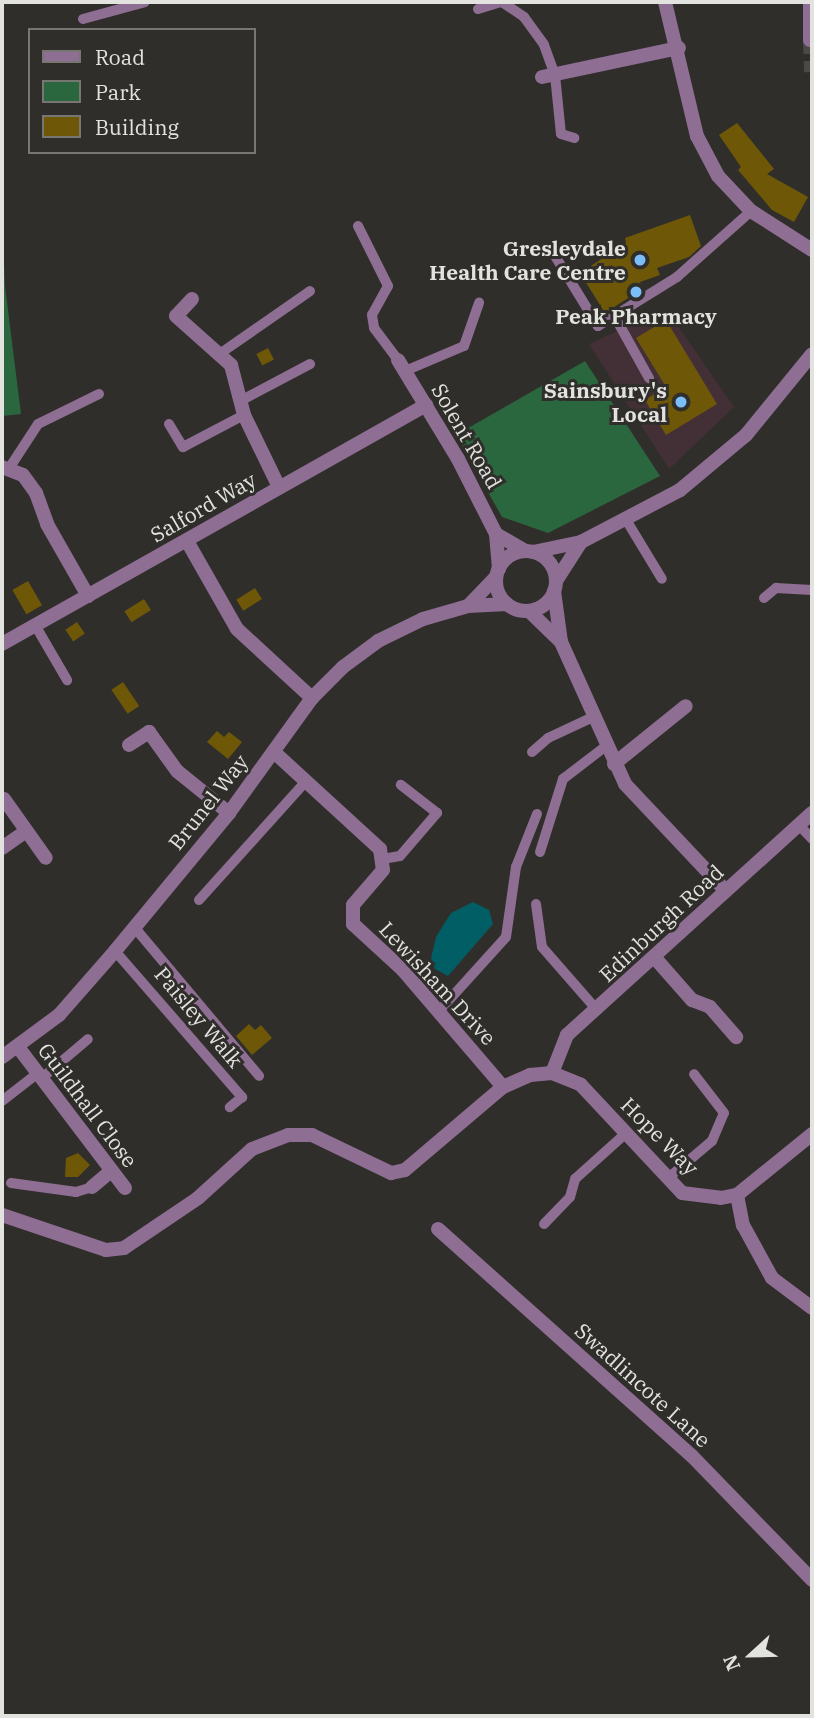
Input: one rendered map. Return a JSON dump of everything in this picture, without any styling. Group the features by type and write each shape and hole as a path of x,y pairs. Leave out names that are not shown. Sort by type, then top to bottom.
{"street":[{"path":"665,2 679,48 697,136 718,177 751,211 812,250"},
{"path":"810,2 810,40"},
{"path":"549,76 679,48"},
{"path":"192,299 176,316 231,365 244,415 279,487"},
{"path":"561,642 529,611 507,604 498,573 510,556 581,542 680,491 720,461 812,354"},
{"name":"Solent Road","path":"401,366 426,405 496,534 498,573"},
{"name":"Salford Way","path":"2,644 426,405"},
{"path":"6,467 36,493 47,524 88,596"},
{"path":"496,534 549,563 555,586 561,642 614,764 625,784 726,891"},
{"path":"187,541 237,629 312,698"},
{"path":"529,611 542,607 581,542"},
{"name":"Brunel Way","path":"468,606 498,573"},
{"name":"Brunel Way","path":"2,1057 59,1015 135,928 229,813 312,698 378,641 423,619 468,606 507,604"},
{"path":"614,764 687,706"},
{"path":"129,745 149,732 177,771 229,813"},
{"path":"274,752 380,849 383,859"},
{"path":"4,799 46,858"},
{"name":"Edinburgh Road","path":"552,1073 567,1035 812,814"},
{"path":"2,848 26,831"},
{"name":"Lewisham Drive","path":"383,859 383,870 353,905 353,924 440,1010 503,1087"},
{"path":"655,958 692,1000 710,1007 736,1037"},
{"name":"Guildhall Close","path":"18,1047 125,1188"},
{"path":"2,1215 106,1250 124,1248 198,1198 252,1149 288,1135 312,1135 391,1173 420,1163 503,1087 530,1075 552,1073"},
{"name":"Hope Way","path":"552,1073 581,1085 682,1193 721,1198 737,1195"},
{"path":"811,1306 772,1278 743,1225 737,1195 812,1134"},
{"path":"92,1187 111,1171"},
{"name":"Swadlincote Lane","path":"438,1229 692,1456 812,1580"}],"lane":[{"path":"97,2 101,14"},
{"path":"83,19 145,2"},
{"path":"478,9 502,2 524,17 544,45 561,134 573,138"},
{"path":"551,251 598,326 677,277 751,211"},
{"path":"358,226 387,286 372,314 374,328 401,366 464,346 479,303"},
{"path":"218,355 310,291"},
{"path":"615,317 649,378"},
{"path":"242,400 310,364"},
{"path":"6,467 27,434 38,424 99,394"},
{"path":"169,424 183,447 244,415"},
{"path":"625,518 663,579"},
{"path":"764,598 776,587 812,590"},
{"path":"35,625 67,680"},
{"path":"532,752 548,738 593,717"},
{"path":"540,852 563,779 606,746"},
{"path":"199,900 306,781"},
{"path":"383,859 400,856 437,813 401,785"},
{"path":"440,1010 506,937 516,867 537,814"},
{"path":"799,825 812,839"},
{"path":"536,904 542,947 597,1010"},
{"path":"135,928 259,1076"},
{"name":"Paisley Walk","path":"115,951 242,1097 230,1107"},
{"path":"2,1101 40,1076 88,1038"},
{"path":"667,1179 712,1141 724,1113 694,1074"},
{"path":"544,1224 570,1196 575,1178 625,1135"},
{"path":"11,1183 76,1192 92,1187"}],"shaded area":[{"path":"666,309 734,407 669,469 589,344"}],"green space":[{"path":"2,215 5,286 21,414 2,416"},
{"path":"585,361 660,476 548,533 502,517 456,435"}],"water":[{"path":"473,902 489,910 493,924 448,976 435,969 431,958 436,937 451,913"}],"building":[{"path":"737,123 774,169 767,174 808,197 794,222 772,210 738,170 741,167 719,135"},
{"name":"Gresleydale Health Care Centre","path":"690,215 701,246 689,257 657,268 660,275 640,282 642,289 605,313 580,273 626,243 625,238"},
{"path":"666,320 717,404 666,435 645,400 666,387 636,338"},
{"path":"268,348 274,360 262,365 256,354"},
{"path":"28,581 42,605 26,614 12,590"},
{"path":"255,588 262,599 243,611 236,600"},
{"path":"144,599 151,610 131,622 124,611"},
{"path":"77,622 85,634 73,641 65,630"},
{"path":"123,682 139,706 128,714 111,690"},
{"path":"217,731 224,737 229,732 242,742 228,759 207,742"},
{"path":"249,1024 255,1030 261,1025 272,1038 252,1055 236,1036"},
{"path":"78,1153 90,1165 78,1177 65,1177 66,1158"}],"tunnel":[{"path":"810,40 811,72"}],"place":[{"name":"Gresleydale Health Care Centre","path":"640,260"},
{"name":"Peak Pharmacy","path":"636,292"},
{"name":"Sainsbury's Local","path":"681,402"}]}
